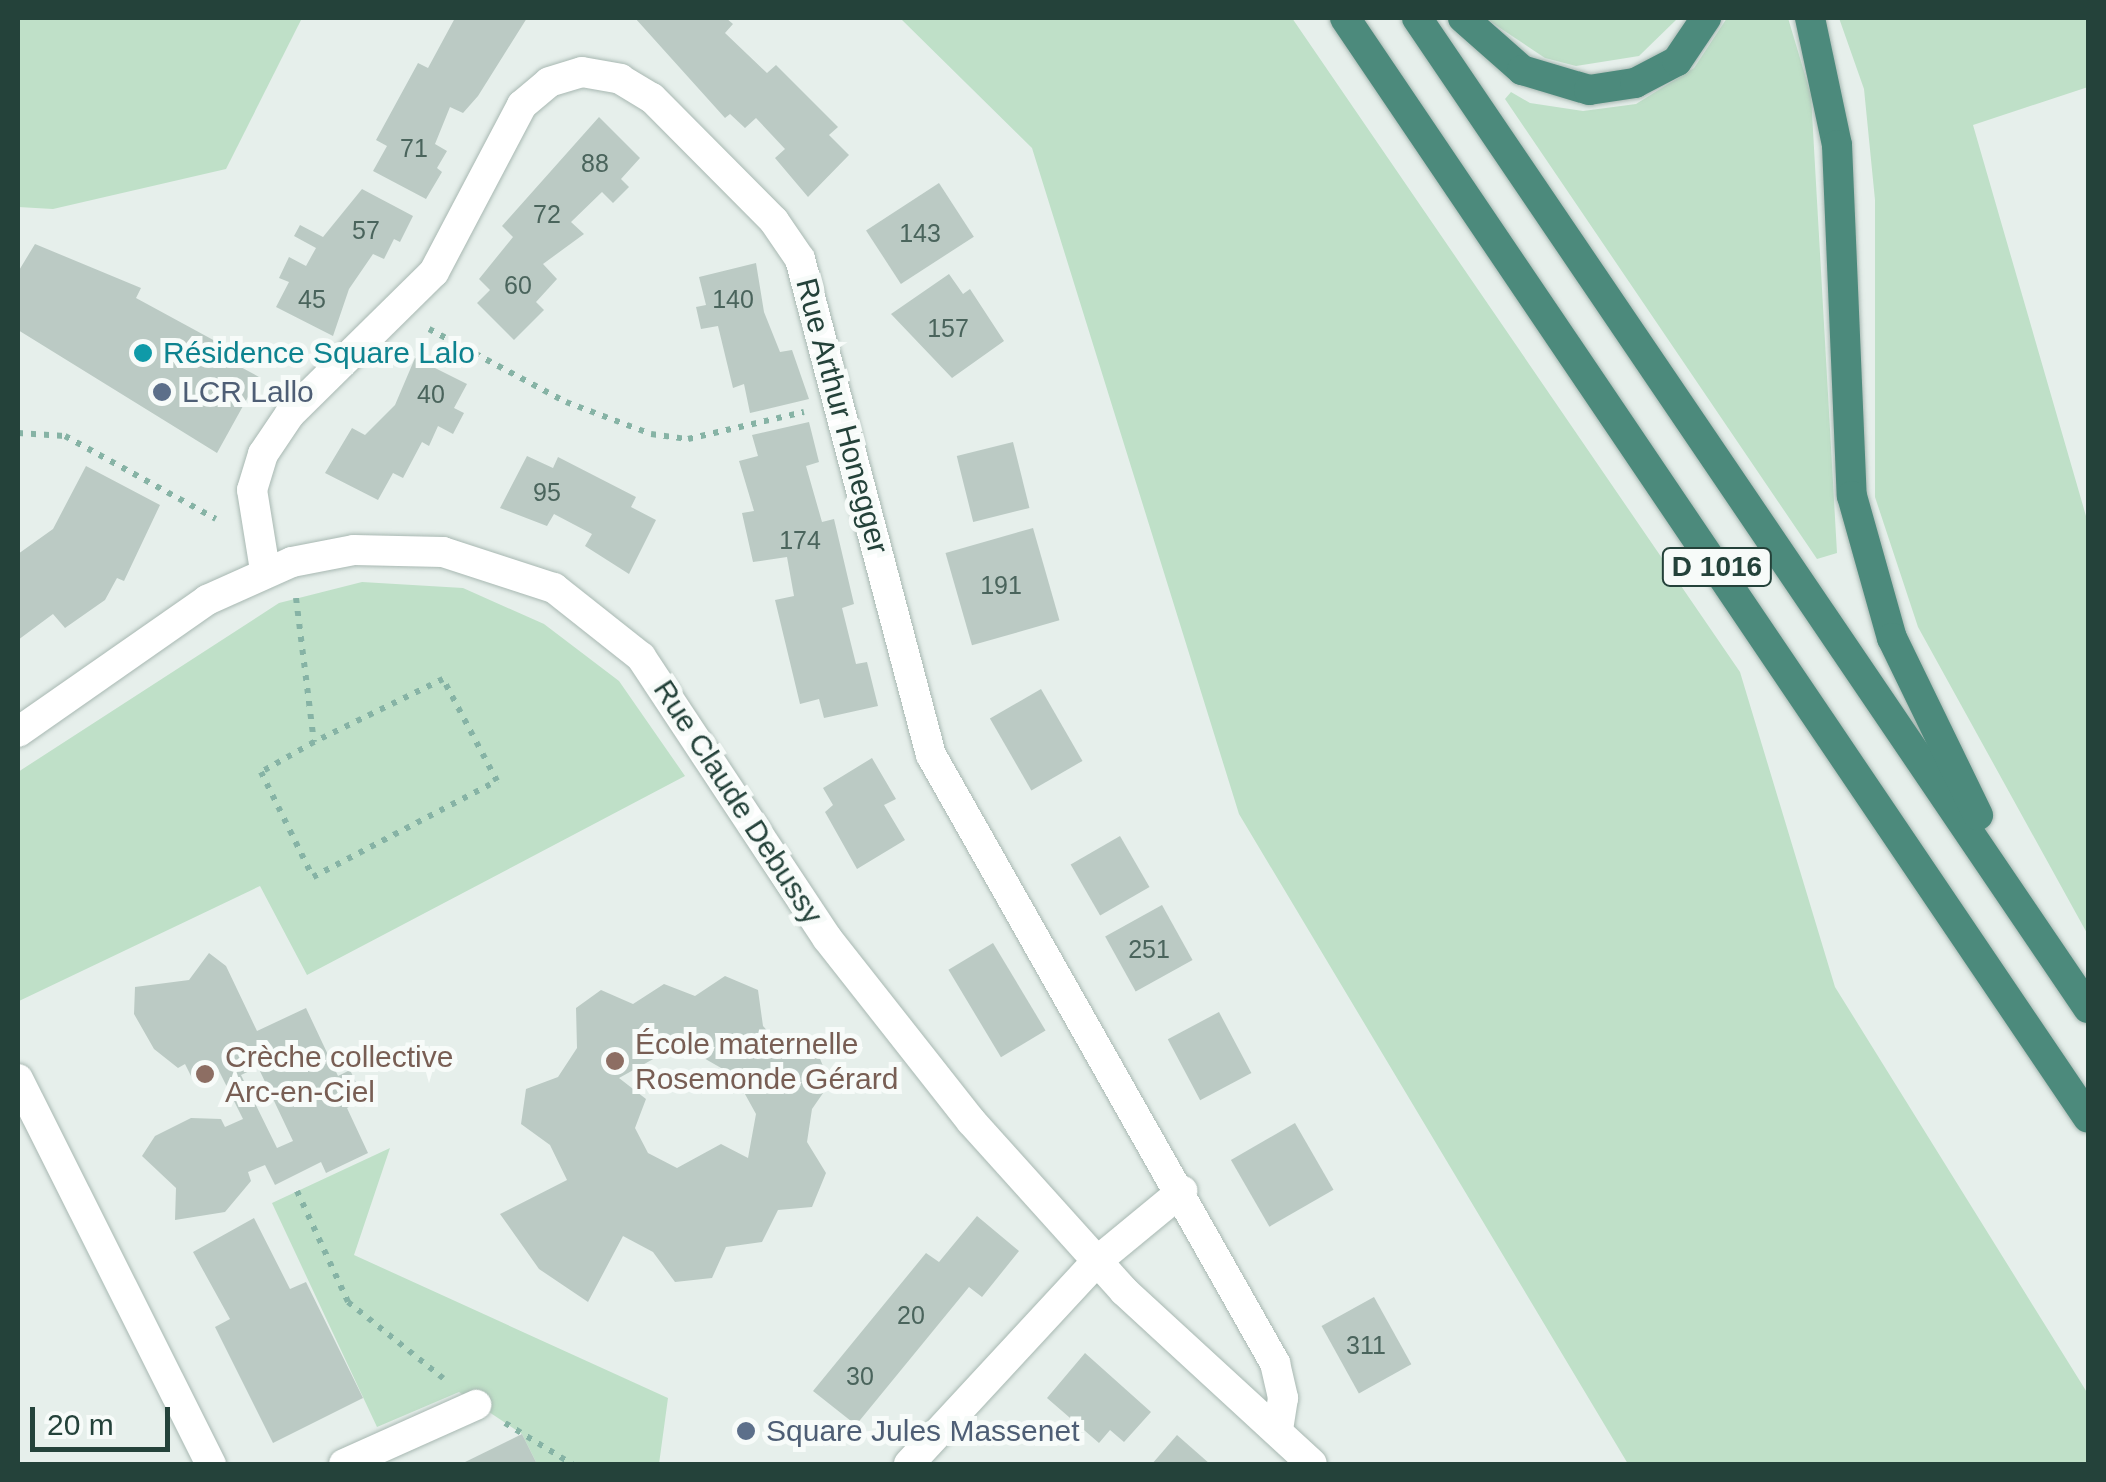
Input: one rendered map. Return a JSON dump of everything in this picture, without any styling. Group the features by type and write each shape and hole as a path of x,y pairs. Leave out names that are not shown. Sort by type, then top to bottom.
{"highway":[{"name":"D 1016","path":"1345,18 2088,1118"},
{"name":"D 1016","path":"1416,18 2088,1008"},
{"path":"1464,18 1522,70 1589,90 1635,83 1677,61 1706,18"},
{"path":"1810,18 1838,145 1848,463 1862,537 1910,680 2042,938"}],"street":[{"name":"Rue Arthur Honegger","path":"278,566 252,490 264,454 290,414 397,312 445,254 522,105 549,82 598,72 652,98 788,239 812,288 931,755 1182,1191 1279,1374 1278,1431"},
{"name":"Rue Claude Debussy","path":"18,732 207,600 278,566 354,550 468,557 554,588 622,636 882,1014 1096,1262 1312,1464"},
{"path":"18,1079 211,1464"},
{"path":"908,1464 1096,1262 1182,1191"},
{"path":"344,1464 476,1404"}],"path":[{"path":"397,312 566,402 651,434 688,438 842,403"},
{"path":"18,433 66,436 202,504 278,566 314,742"},
{"path":"443,678 497,782 313,878 261,772 314,742 443,678"},
{"path":"297,1191 348,1302 476,1404 572,1464"}],"green space":[{"path":"18,18 302,18 226,169 53,209 18,207"},
{"path":"900,18 1292,18 1740,672 1835,987 2088,1394 2088,1464 1628,1464 1239,814 1032,148"},
{"path":"1485,18 1678,18 1639,56 1576,66 1545,58"},
{"path":"1727,18 1788,18 1811,95 1837,553 1817,559 1505,99 1511,92 1530,103 1583,111 1636,104 1694,68"},
{"path":"1839,18 2088,18 2088,87 1973,125 2088,523 2088,935 1918,627 1875,497 1875,200 1864,89"},
{"path":"362,582 463,588 544,624 619,681 685,776 307,975 260,886 19,1001 18,772 279,603"},
{"path":"390,1148 354,1255 668,1398 659,1464 537,1464 522,1434 459,1392 377,1427 272,1203"}],"building":[{"path":"455,18 527,18 478,96 463,113 450,107 435,144 447,151 437,168 442,172 426,199 373,171 387,146 376,140 418,63 428,68"},
{"path":"635,18 726,18 733,24 725,33 767,73 776,65 838,127 829,135 849,155 808,197 775,158 785,149 756,118 745,128 730,114 725,118"},
{"path":"599,117 640,158 621,179 629,187 613,203 602,192 571,222 584,234 543,264 557,279 536,302 544,310 514,340 477,303 490,290 479,279 513,237 502,226"},
{"path":"939,183 974,237 901,284 866,230"},
{"path":"362,189 413,216 400,242 394,239 384,259 373,254 349,289 333,336 276,307 289,282 279,278 289,257 306,266 316,248 294,236 300,225 323,237"},
{"name":"Résidence Square Lalo","path":"35,244 141,288 136,298 228,348 224,358 259,377 217,453 18,330 18,272"},
{"path":"756,263 764,312 780,352 792,350 809,399 750,413 744,384 733,388 718,326 701,329 696,307 706,305 699,277"},
{"path":"949,274 963,294 970,289 1004,341 952,378 891,314"},
{"path":"415,358 467,384 454,408 464,413 453,434 438,426 429,446 422,442 403,478 393,473 378,500 325,473 352,428 365,435 395,405"},
{"path":"809,422 819,462 806,466 822,522 834,519 854,604 842,608 856,664 867,662 878,706 824,718 819,699 800,704 775,600 794,596 787,557 753,562 742,513 754,511 739,461 758,456 752,435"},
{"path":"1013,442 1029,508 973,522 957,456"},
{"path":"527,456 553,468 558,457 636,497 631,507 656,520 629,574 585,546 592,534 554,514 547,526 500,508"},
{"path":"86,466 160,505 124,581 117,578 105,600 65,628 53,614 18,640 18,554 53,529"},
{"path":"1033,528 1059,620 972,645 946,553"},
{"path":"1041,689 1082,761 1031,790 990,718"},
{"path":"872,758 896,799 884,805 905,840 857,869 825,812 833,805 823,788"},
{"path":"1120,836 1150,887 1100,916 1071,865"},
{"path":"1162,905 1193,960 1136,992 1105,937"},
{"path":"993,943 1046,1030 1001,1057 948,970"},
{"path":"209,953 226,966 257,1031 306,1008 338,1076 350,1070 364,1099 347,1108 368,1153 326,1173 321,1162 275,1185 265,1165 248,1172 251,1181 225,1212 175,1220 176,1188 142,1156 155,1136 191,1118 221,1119 225,1127 243,1119 218,1069 194,1082 185,1064 178,1068 154,1049 134,1014 135,987 189,980","holes":["258,1067 293,1141 277,1148 241,1075"]},
{"path":"725,976 758,990 763,1026 780,1045 816,1049 830,1083 812,1109 807,1142 826,1173 812,1207 778,1210 762,1242 726,1247 712,1278 675,1282 653,1252 623,1236 588,1302 539,1269 500,1214 567,1180 550,1145 521,1124 526,1089 558,1077 577,1048 576,1008 601,990 633,1004 664,984 695,996","holes":["664,1053 695,1053 735,1076 756,1114 748,1158 721,1144 677,1168 648,1153 635,1128 646,1099 619,1078"]},
{"path":"1219,1012 1251,1073 1200,1100 1168,1039"},
{"path":"1295,1123 1334,1190 1269,1227 1231,1160"},
{"path":"977,1216 1019,1251 982,1297 969,1287 856,1425 813,1391 926,1253 939,1262"},
{"path":"254,1218 290,1289 306,1282 363,1398 273,1443 215,1327 230,1319 193,1252"},
{"path":"1374,1297 1411,1364 1359,1393 1322,1326"},
{"path":"1085,1353 1151,1412 1124,1442 1110,1430 1099,1443 1047,1398"},
{"path":"522,1434 537,1464 461,1464"},
{"path":"1177,1435 1210,1464 1152,1464"}],"place":[{"name":"Résidence Square Lalo","path":"143,353"},
{"name":"LCR Lallo","path":"162,392"},
{"name":"École maternelle Rosemonde Gérard","path":"615,1061"},
{"name":"Crèche collective Arc-en-Ciel","path":"205,1074"},
{"name":"Square Jules Massenet","path":"746,1431"}]}
